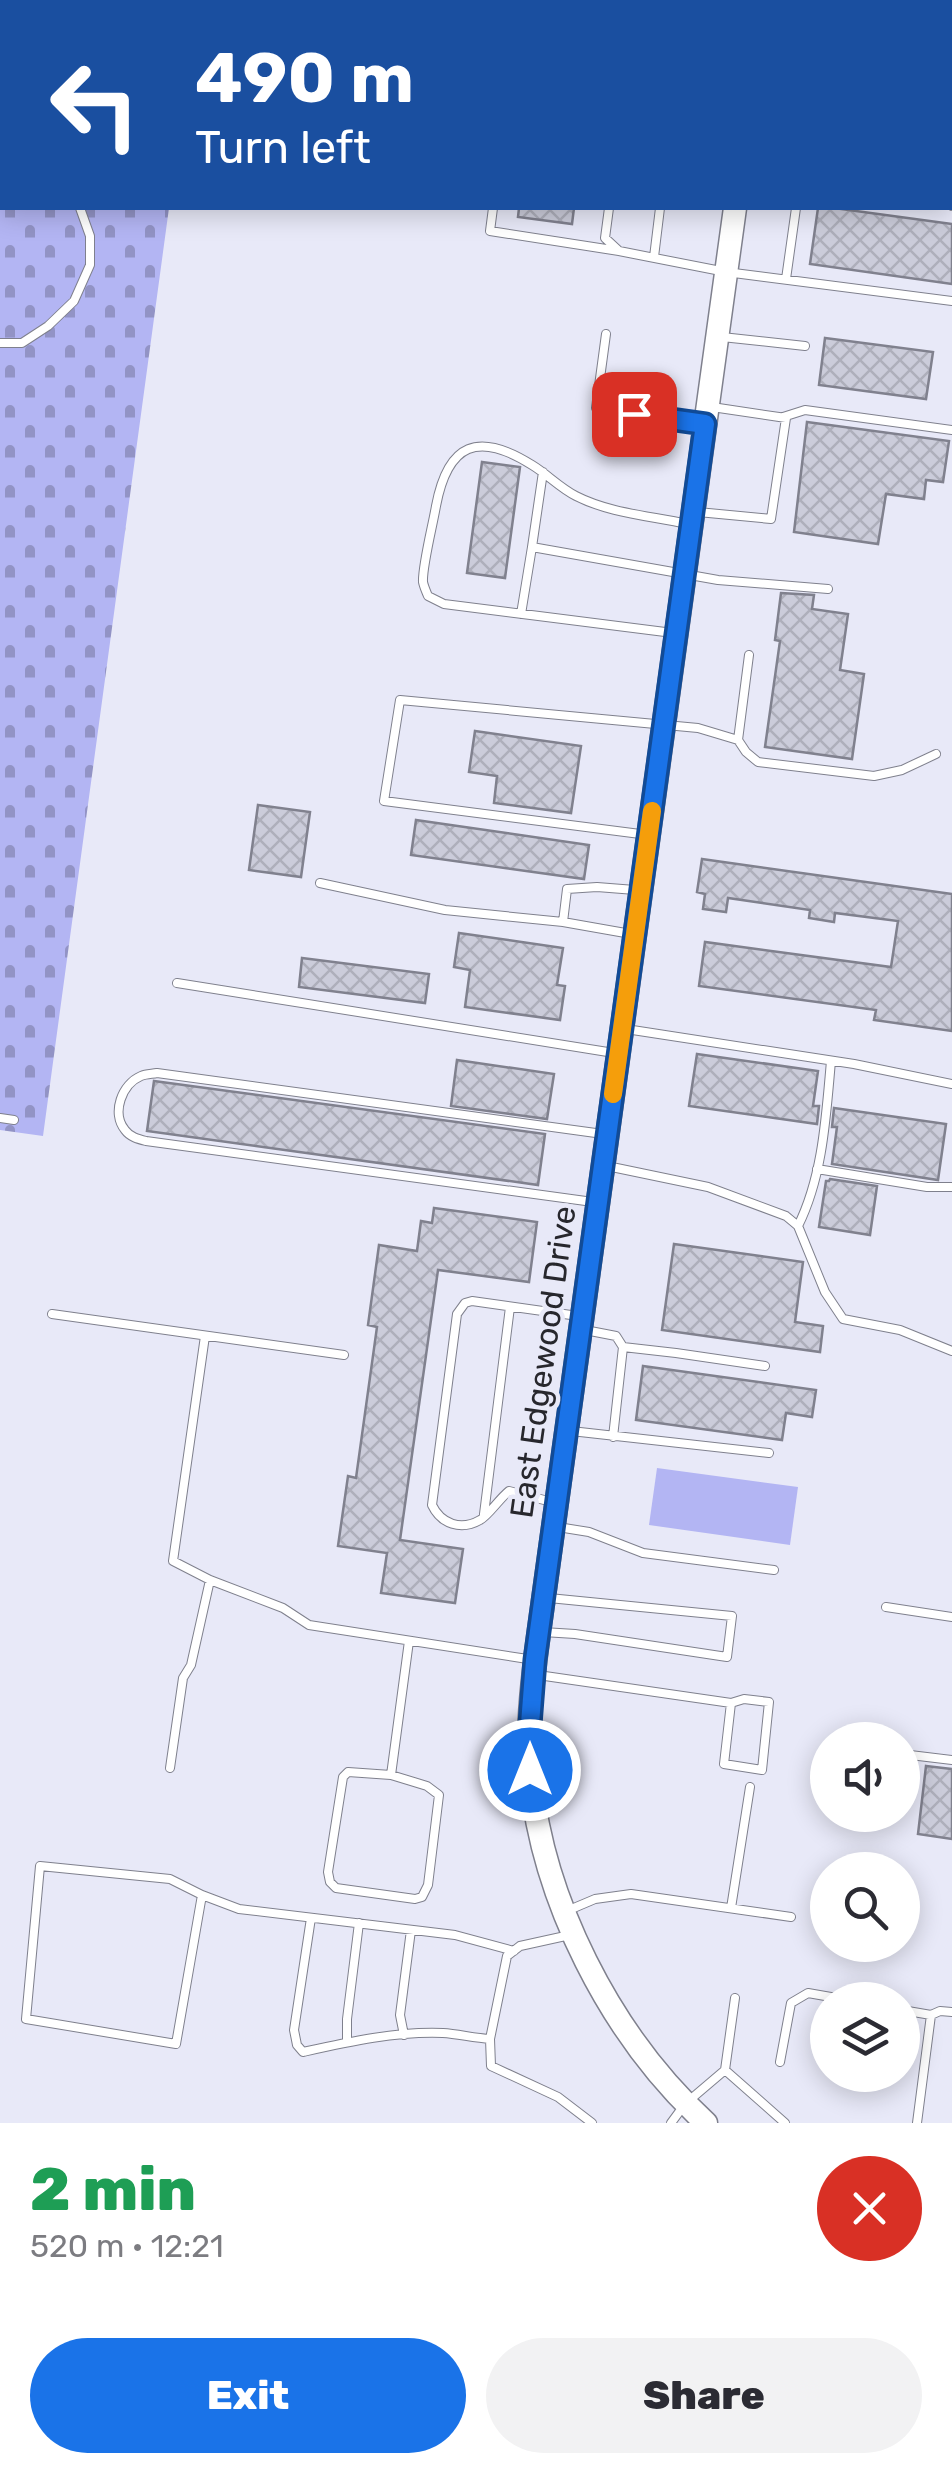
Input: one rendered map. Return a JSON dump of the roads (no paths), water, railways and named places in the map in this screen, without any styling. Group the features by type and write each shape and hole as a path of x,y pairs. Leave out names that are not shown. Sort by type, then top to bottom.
{"main road":[{"name":"East Edgewood Drive","path":"706,2123 678,2114 607,2002 573,1934 539,1826 530,1770 530,1724 566,1430 735,210"}],"lane":[{"path":"0,343 22,343 48,326 74,301 90,264 90,236 81,210"},
{"path":"494,210 490,231 726,272 952,300"},
{"path":"609,210 605,238 619,251"},
{"path":"654,257 660,210"},
{"path":"786,278 796,210"},
{"path":"606,334 596,408 784,417 805,410 952,430"},
{"path":"717,337 805,346"},
{"path":"676,634 444,604 428,596 423,580 447,467 471,448 490,447 508,452 576,496 610,507 692,518 771,519 784,417"},
{"path":"521,614 542,472"},
{"path":"532,547 749,583 828,589"},
{"path":"738,740 749,655"},
{"path":"649,835 384,802 400,700 698,728 738,740 758,762 874,776 902,770 936,754"},
{"path":"320,884 445,910 635,934"},
{"path":"562,922 567,889 641,890"},
{"path":"178,983 618,1053"},
{"path":"621,1029 832,1061 952,1084"},
{"path":"798,1226 810,1202 818,1170 832,1061"},
{"path":"598,1203 146,1141 125,1131 119,1103 128,1086 141,1076 157,1073 607,1134"},
{"path":"0,1118 14,1120"},
{"path":"603,1165 708,1186 786,1216 798,1226 825,1292 843,1319 900,1330 952,1352"},
{"path":"818,1170 926,1187 952,1187"},
{"path":"613,1437 624,1348 616,1336 581,1323 510,1307 464,1303 456,1314 432,1506 436,1516 450,1525 470,1524 484,1518 509,1492 589,1532 643,1553 774,1570"},
{"path":"484,1518 510,1307"},
{"path":"52,1314 344,1356"},
{"path":"205,1336 173,1560 210,1580 283,1608 310,1626 410,1641 731,1703 744,1698 770,1702 762,1770 724,1764 731,1703"},
{"path":"624,1348 765,1366"},
{"path":"566,1430 768,1453"},
{"path":"170,1768 183,1678 191,1665 210,1580"},
{"path":"539,1632 727,1657 732,1616 544,1598"},
{"path":"886,1607 952,1616"},
{"path":"392,1775 410,1641"},
{"path":"920,1756 952,1760"},
{"path":"348,1772 392,1775 427,1786 439,1795 428,1885 422,1897 415,1899 336,1888 328,1872 343,1777 348,1772"},
{"path":"732,1908 750,1786"},
{"path":"202,1895 176,2044 26,2019 40,1866 170,1880 240,1909 455,1935 514,1951"},
{"path":"564,1911 595,1900 631,1894 791,1917"},
{"path":"311,1918 294,2030 303,2052 404,2035 442,2033 490,2040"},
{"path":"346,2042 358,1923"},
{"path":"404,2035 400,2015 412,1930"},
{"path":"573,1934 520,1946 507,1956 490,2040 491,2066 558,2097 592,2123"},
{"path":"780,2062 791,2003 810,1993"},
{"path":"678,2114 725,2070 735,1998"},
{"path":"920,2013 952,2012"},
{"path":"916,2123 931,2015"},
{"path":"725,2070 785,2123"}]}
